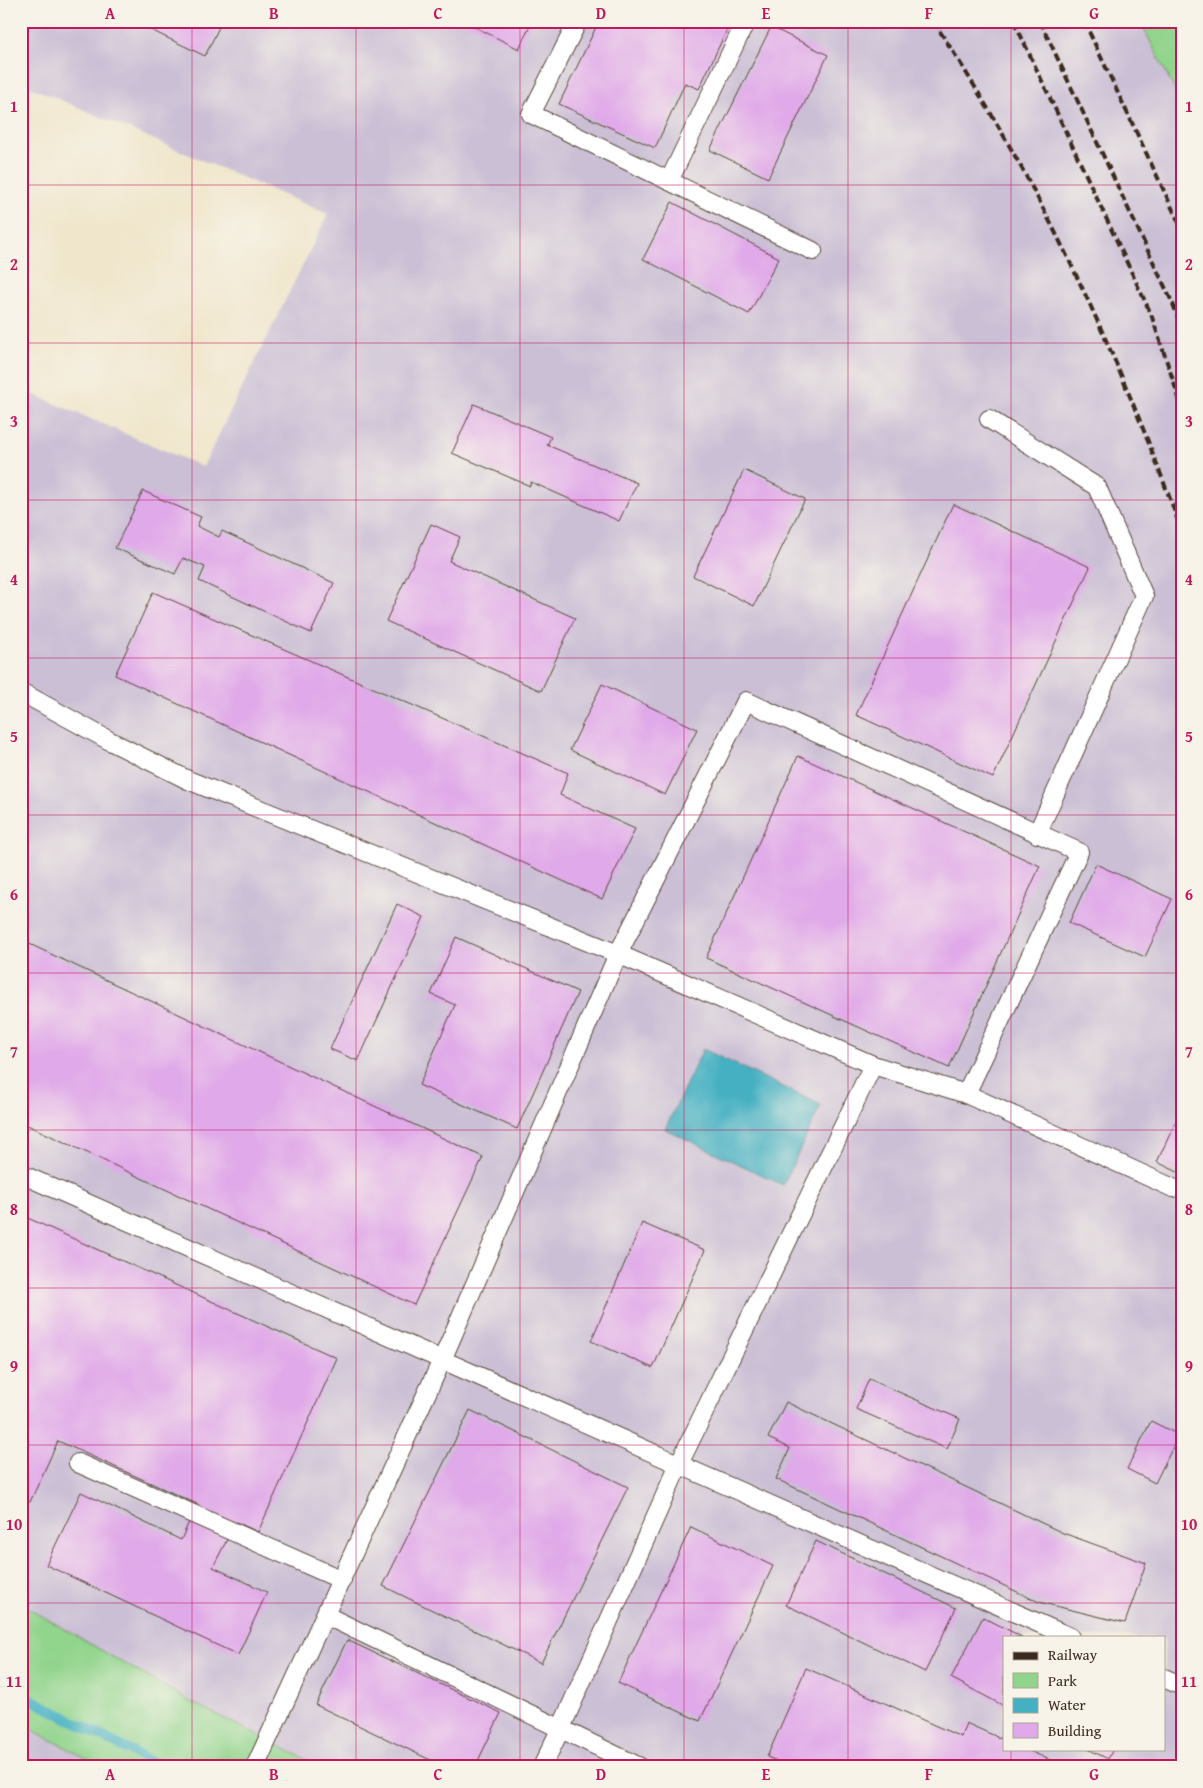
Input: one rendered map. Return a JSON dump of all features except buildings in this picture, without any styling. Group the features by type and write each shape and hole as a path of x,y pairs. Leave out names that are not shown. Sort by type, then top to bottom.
{"lane":[{"path":"578,21 531,114 813,251"},
{"path":"669,182 746,21"},
{"path":"989,419 1097,487 1144,596 1037,834"},
{"path":"21,692 110,741 188,780 618,954 873,1064 966,1094 1173,1188"},
{"path":"255,1767 442,1360 618,954 746,701 1079,852 966,1094"},
{"path":"542,1767 679,1464 873,1064"},
{"path":"21,1174 1068,1636"},
{"path":"78,1463 342,1580"},
{"path":"325,1615 640,1767"},
{"path":"1166,1679 1182,1686"}],"shaded area":[{"path":"21,21 1140,21 1182,104 1182,1767 321,1767 193,1703 21,1604 21,389 203,467 328,214 21,83"},
{"path":"21,1724 103,1767 21,1767"}],"green space":[{"path":"1140,21 1182,21 1182,104"},
{"path":"21,1604 193,1703 321,1767 103,1767 21,1724"}],"water":[{"path":"703,1049 821,1105 783,1185 665,1129"}],"waterway":[{"path":"21,1694 161,1767"}],"railway":[{"path":"933,21 972,81 1008,143 1073,269 1131,399 1182,532"},
{"path":"1014,21 1151,314 1182,407"},
{"path":"1040,21 1173,304 1182,329"},
{"path":"1084,21 1182,229"}]}
